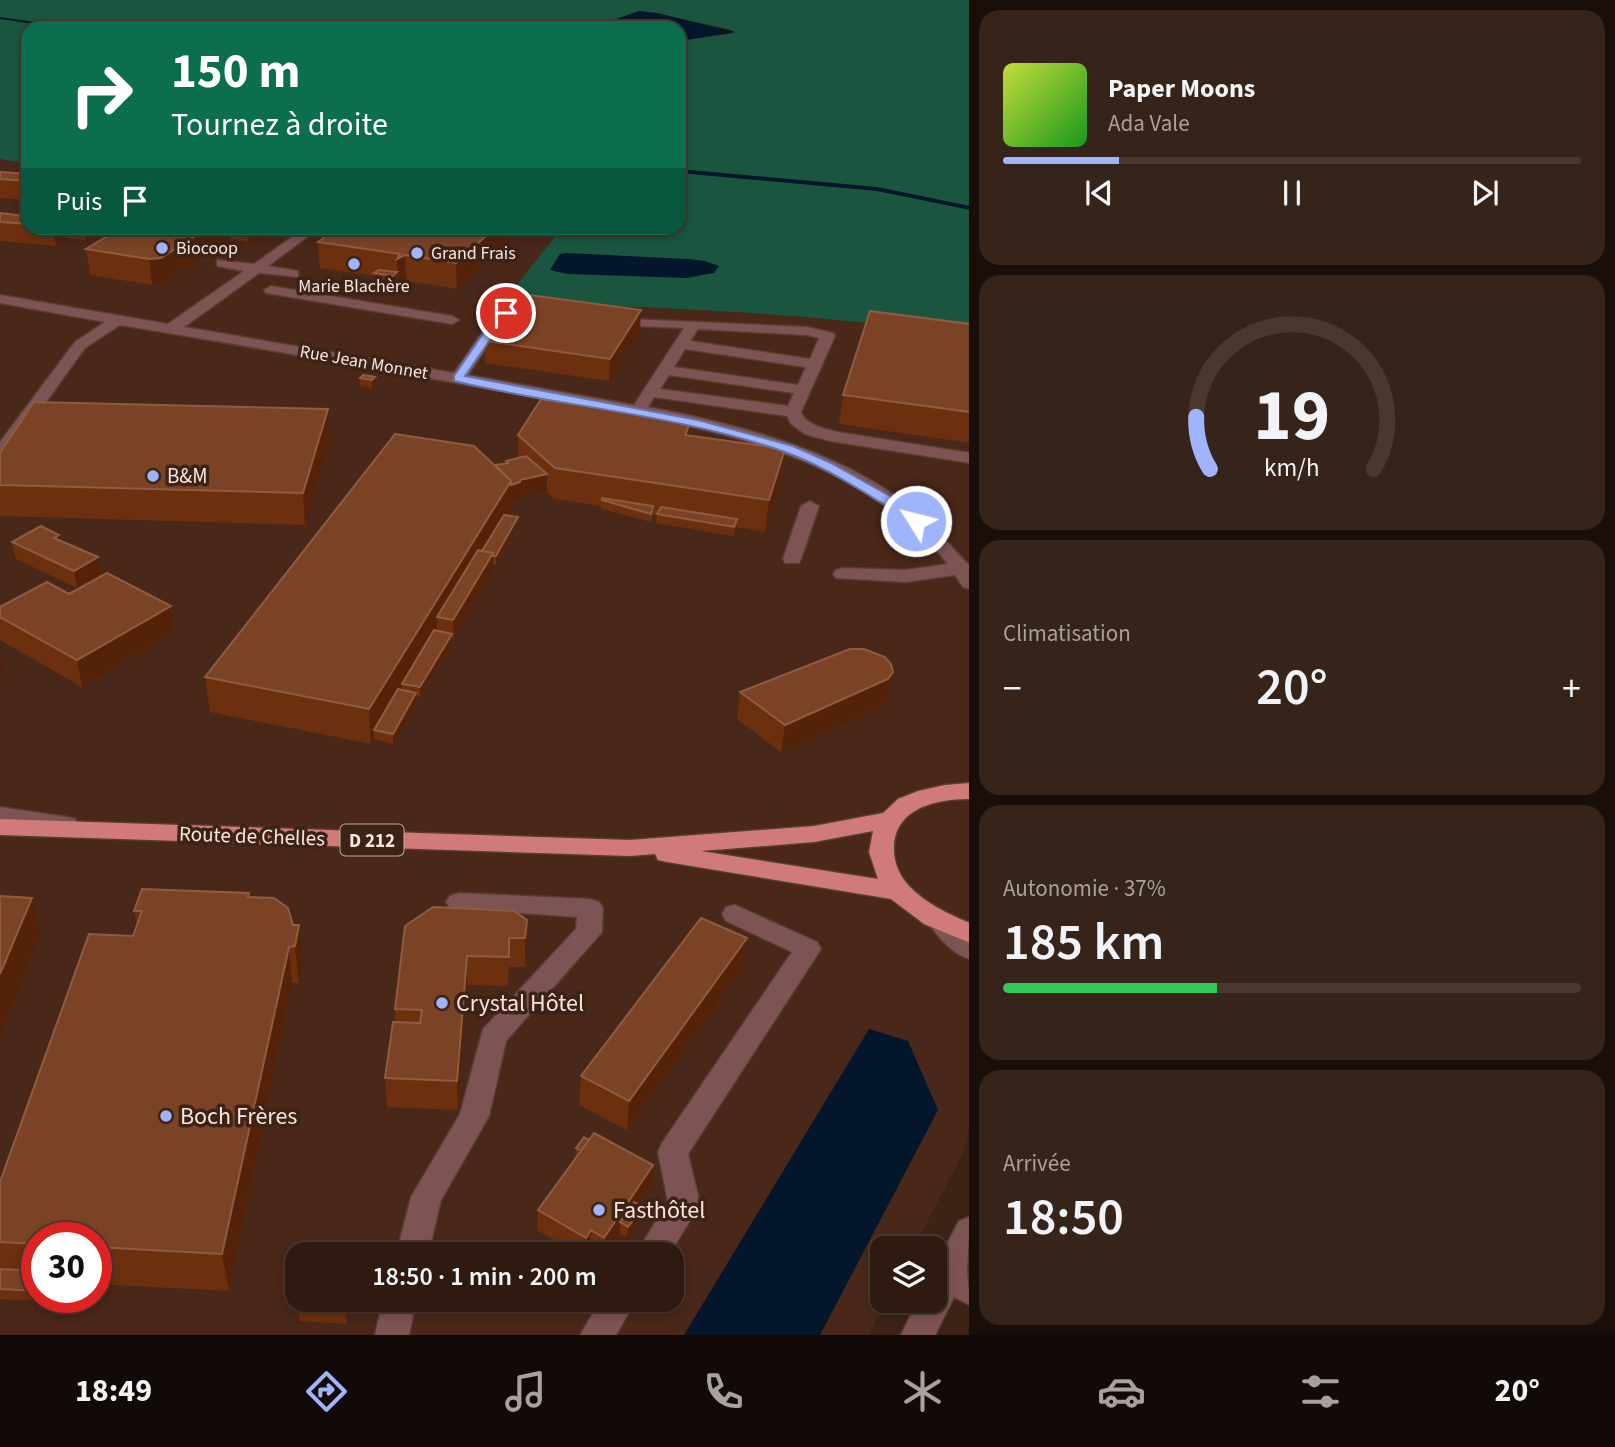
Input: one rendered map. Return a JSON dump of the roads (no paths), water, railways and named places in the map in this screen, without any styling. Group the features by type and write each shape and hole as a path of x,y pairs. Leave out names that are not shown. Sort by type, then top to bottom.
{"main road":[{"path":"969,789 920,798 902,807 889,820 881,836 880,853 886,873 899,891 918,909 969,934"},
{"name":"D 212","path":"630,848 826,833 889,820"},
{"name":"Route de Chelles","path":"0,827 630,848"},
{"name":"D 212","path":"630,848 899,891"}],"street":[{"path":"171,329 303,235"},
{"path":"222,263 293,274"},
{"path":"271,290 452,320"},
{"name":"Rue Jean Monnet","path":"0,299 458,378 746,436 826,465 899,507 934,535 965,576"},
{"path":"458,378 499,318 506,313 546,311"},
{"path":"1,452 80,345 118,320"},
{"path":"595,320 807,331 828,336 793,412 797,421 811,430 836,436 969,458"},
{"path":"637,412 694,324"},
{"path":"681,344 815,364"},
{"path":"664,370 803,390"},
{"path":"649,392 793,412"},
{"path":"792,559 810,506"},
{"path":"843,574 965,576"},
{"path":"0,815 114,832"},
{"path":"415,1242 426,1197 474,1116 493,1037 589,932 590,908 459,902"},
{"path":"659,1242 684,1204 673,1152 808,949 736,914"},
{"path":"942,923 969,950"},
{"path":"918,1335 959,1283 968,1238"},
{"path":"392,1335 397,1312"},
{"path":"597,1335 612,1312"}],"water":[{"path":"639,11 657,13 735,32 686,40 686,21 611,21"},
{"path":"560,254 688,259 719,266 714,273 686,278 568,274 550,270"},
{"path":"869,1029 908,1041 938,1110 820,1335 684,1335"}],"waterway":[{"path":"0,18 21,21"},
{"path":"686,172 877,189 969,208"}],"place":[{"name":"Biocoop","path":"162,248"},
{"name":"Grand Frais","path":"417,253"},
{"name":"Marie Blachère","path":"354,264"},
{"name":"B&M","path":"153,476"},
{"name":"Crystal Hôtel","path":"442,1003"},
{"name":"Boch Frères","path":"166,1116"},
{"name":"Fasthôtel","path":"599,1210"}]}
